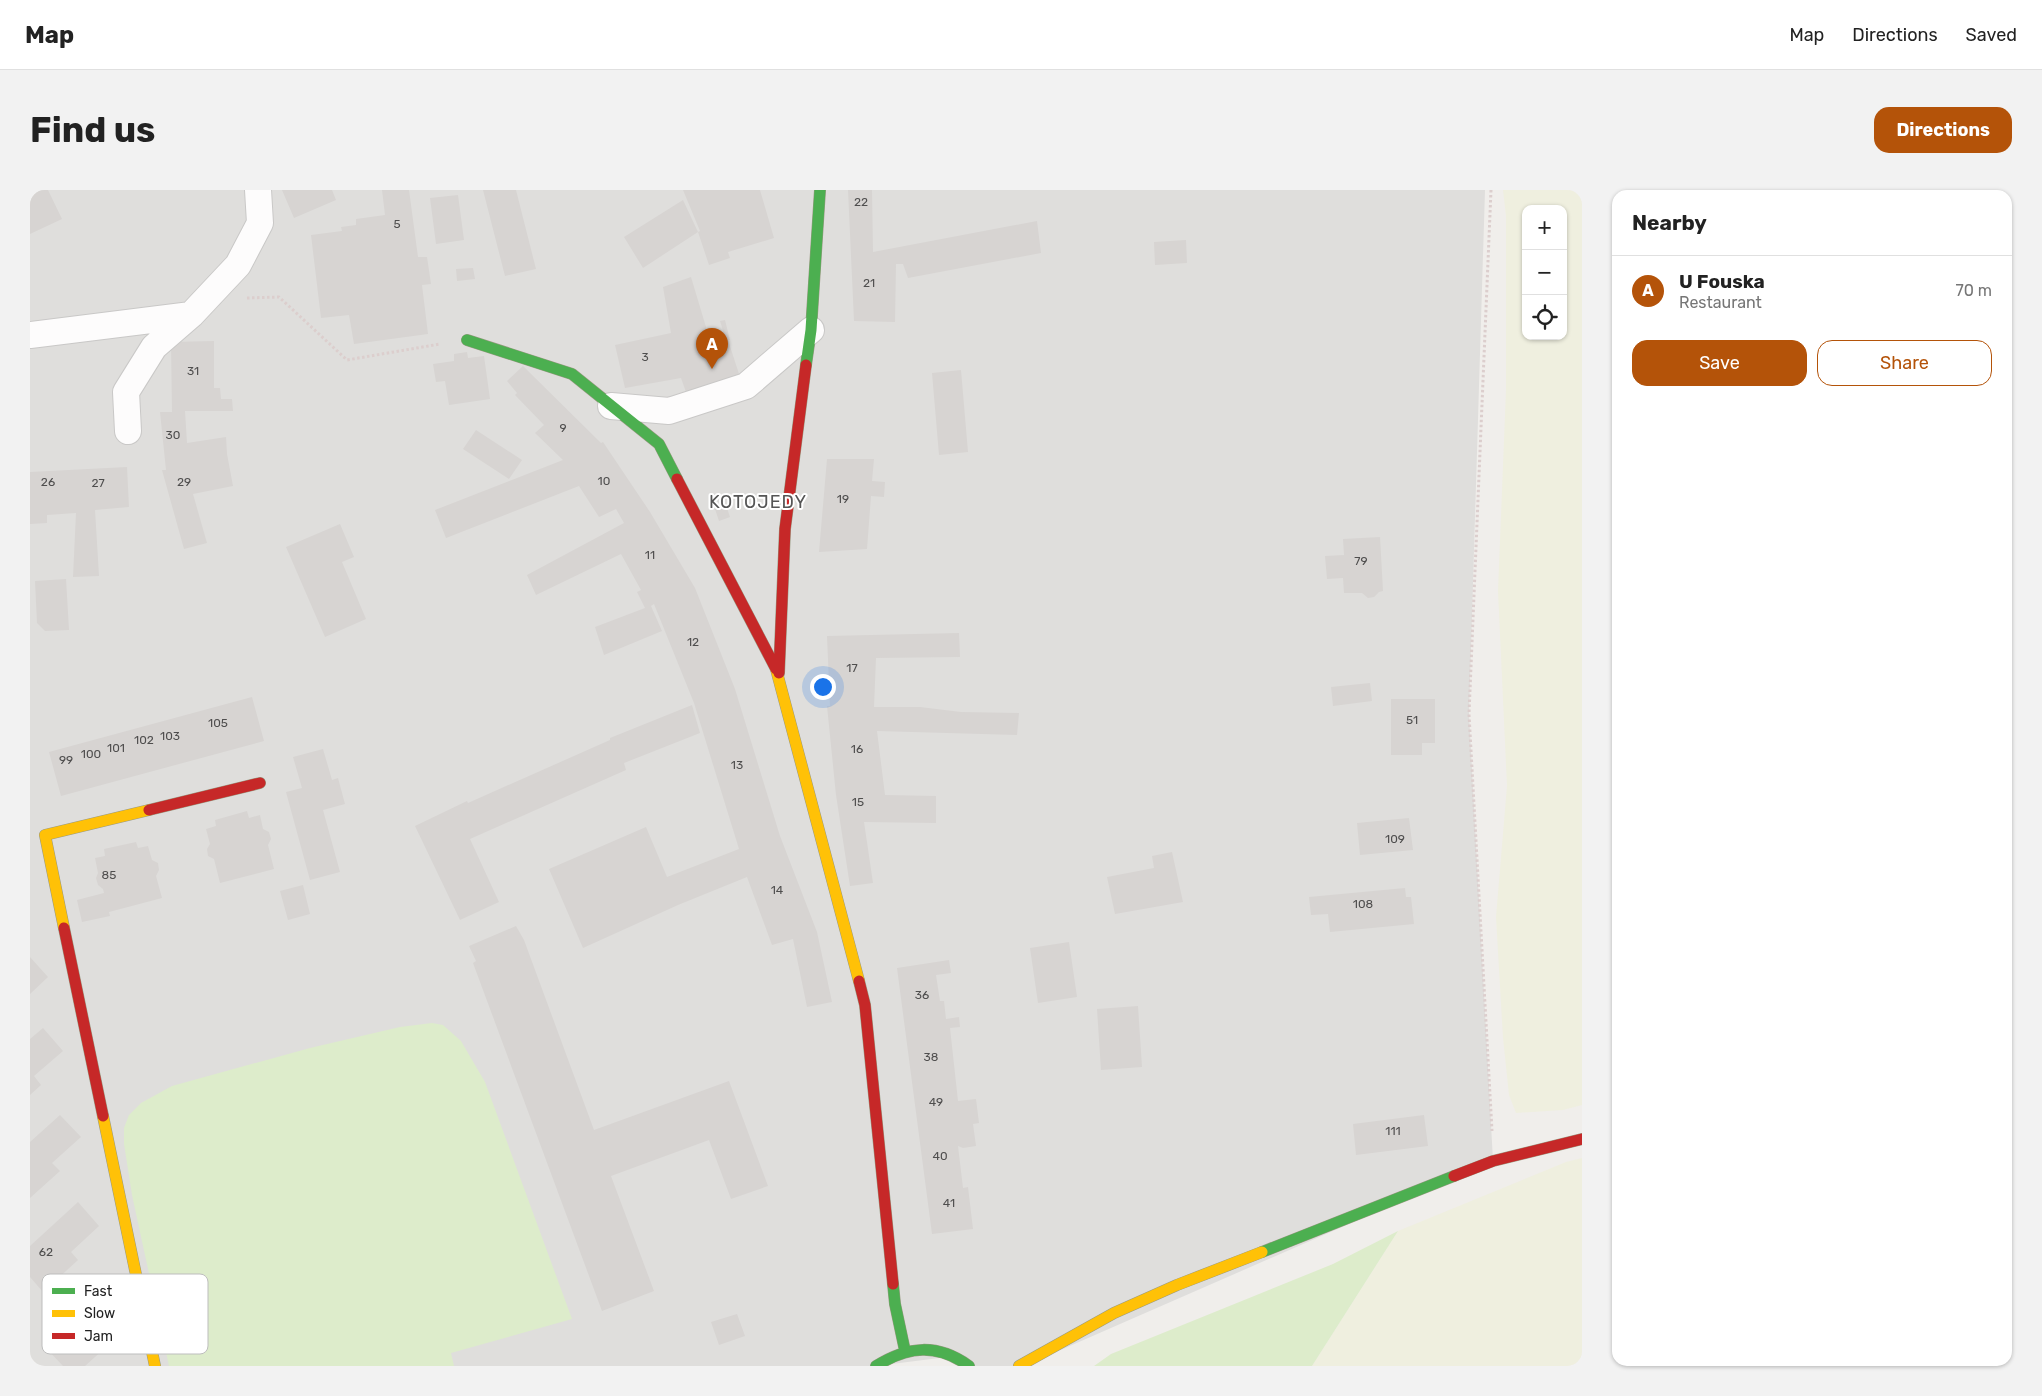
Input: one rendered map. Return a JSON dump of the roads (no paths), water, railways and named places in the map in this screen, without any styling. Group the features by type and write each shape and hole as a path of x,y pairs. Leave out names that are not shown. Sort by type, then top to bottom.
{"main road":[{"path":"779,674 785,529 811,330 820,190"},
{"path":"468,339 572,374 659,444 779,674 865,1005 895,1304 905,1351"},
{"path":"136,1274 45,835 260,783"},
{"path":"1019,1366 1114,1313 1177,1285 1494,1161 1582,1139"},
{"path":"876,1366 889,1357 905,1351 922,1349 939,1351 954,1356 969,1366"}],"street":[{"path":"128,431 126,392 154,347 198,307 238,265 260,223 258,190"},
{"path":"30,335 198,307"},
{"path":"611,406 669,411 746,386 811,330"}],"place":[{"name":"U Fouska","path":"712,369"}],"district":[{"name":"KOTOJEDY","path":"758,502"}]}
